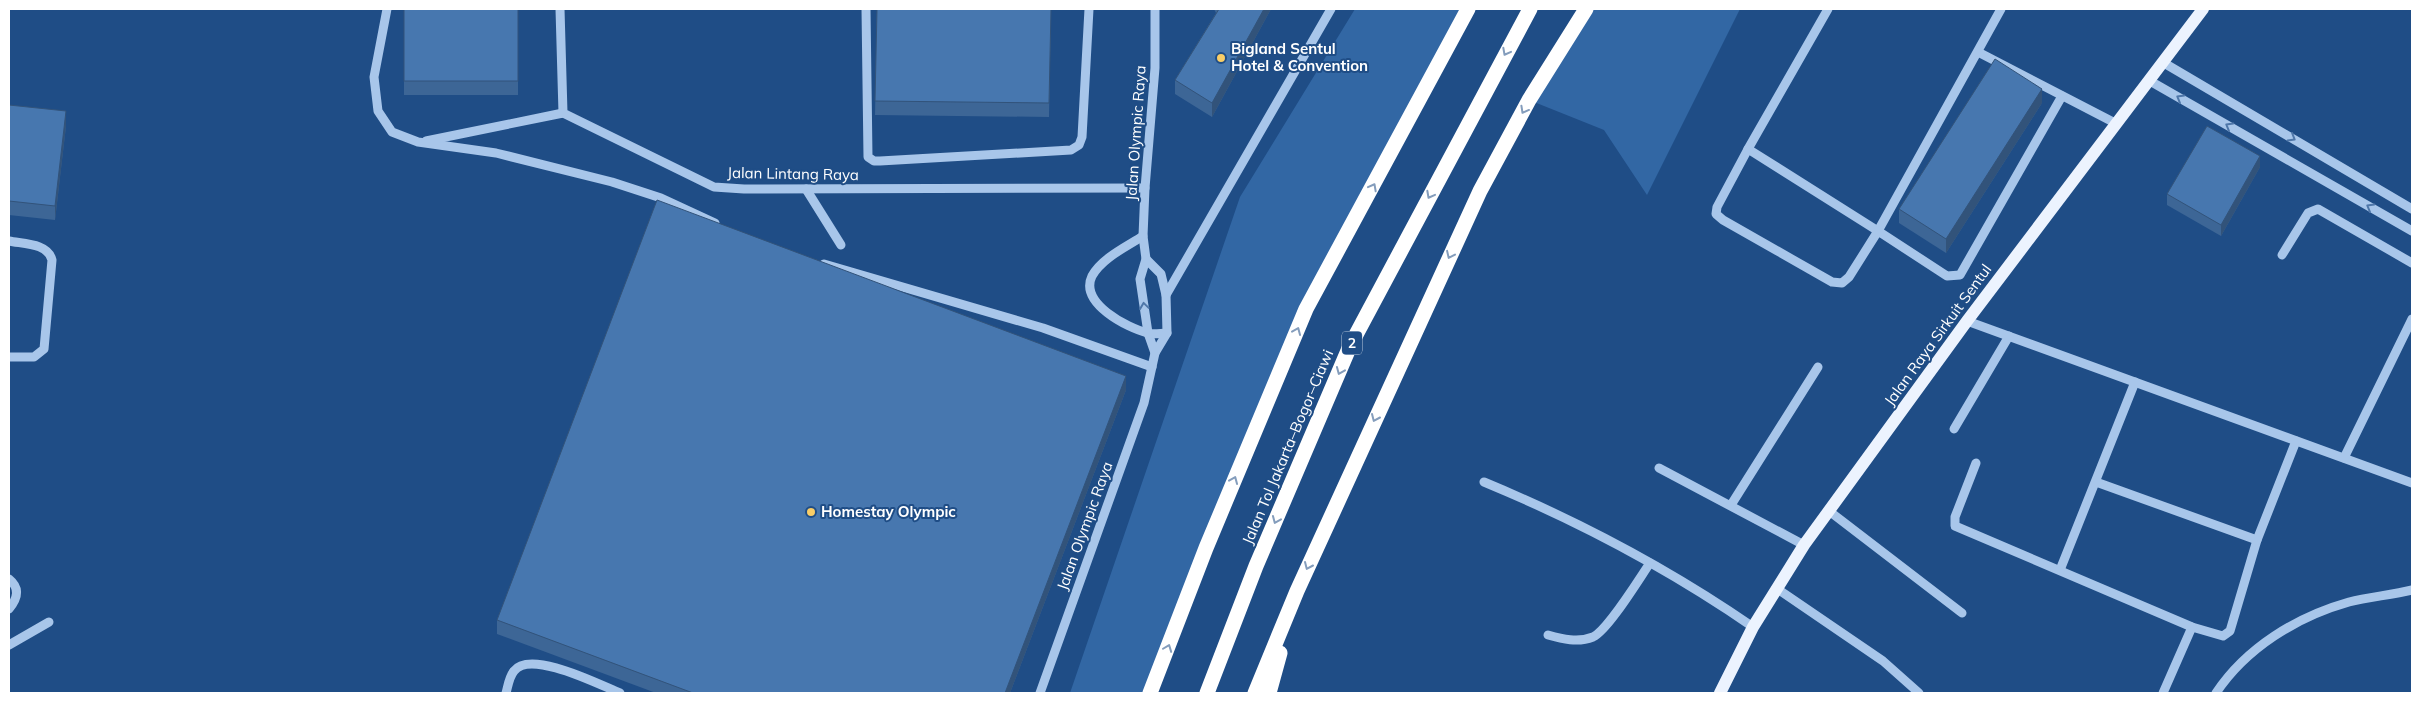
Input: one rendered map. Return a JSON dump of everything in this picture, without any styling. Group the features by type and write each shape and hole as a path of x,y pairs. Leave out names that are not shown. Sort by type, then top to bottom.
{"highway":[{"path":"1150,693 1206,548 1306,309 1468,9"},
{"name":"Jalan Tol Jakarta–Bogor–Ciawi","path":"1207,693 1256,566 1350,346 1530,9"},
{"path":"1255,693 1297,591 1480,191 1529,100 1586,9"},
{"path":"1269,693 1297,591"}],"main road":[{"name":"Jalan Raya Sirkuit Sentul","path":"1720,693 1753,627 1804,545 1967,321 2203,9"}],"street":[{"path":"387,9 374,77 378,111 392,132 418,142 496,152 612,182 661,198 724,227"},
{"path":"418,142 563,113 560,9"},
{"path":"866,9 868,157 874,161 1071,150 1079,145 1082,137 1090,9"},
{"name":"Jalan Olympic Raya","path":"1040,693 1144,404 1155,353 1148,334 1140,280 1146,259 1143,236 1155,68 1155,9"},
{"path":"1166,294 1331,9"},
{"path":"1828,9 1748,149 1717,208 1716,214 1723,220 1832,282 1842,283 1849,277 1878,231 2001,9"},
{"path":"1978,52 2117,124"},
{"path":"2164,62 2412,209"},
{"path":"2150,80 2412,232"},
{"path":"1748,149 1948,276 1960,275 2062,96"},
{"name":"Jalan Lintang Raya","path":"563,113 714,187 744,190 1145,188"},
{"path":"806,189 841,245"},
{"path":"2282,255 2308,213 2318,209 2412,264"},
{"path":"1143,236 1101,264 1091,278 1091,294 1099,308 1148,334 1167,333"},
{"path":"9,241 46,248 52,260 44,348 34,357 9,357"},
{"path":"811,259 1043,328 1152,367"},
{"path":"1146,259 1161,274 1166,294 1167,333 1155,353"},
{"path":"2344,458 2412,319"},
{"path":"1967,321 2412,483"},
{"path":"1954,429 2009,336"},
{"path":"1731,505 1818,367"},
{"path":"2060,570 2135,382"},
{"path":"1976,463 1955,517 1956,526 2192,627 2223,636 2230,631 2257,540 2296,441"},
{"path":"1660,468 1804,545"},
{"path":"1484,482 1585,527 1716,602 1753,627"},
{"path":"2096,482 2257,540"},
{"path":"1828,512 1962,613"},
{"path":"1548,634 1566,640 1594,636 1604,628 1650,563"},
{"path":"9,579 16,585 17,592 15,601 9,608"},
{"path":"1776,588 1883,661 1919,693"},
{"path":"2216,693 2228,676 2246,657 2270,638 2308,617 2349,602 2412,590"},
{"path":"9,645 49,622"},
{"path":"2164,693 2192,627"},
{"path":"506,693 514,670 525,664 539,664 554,668 620,693"}],"shaded area":[{"path":"1355,9 1468,9 1306,309 1150,693 1070,693 1240,197"},
{"path":"1586,9 1740,9 1647,195 1604,130 1529,100"}],"building":[{"path":"404,9 518,9 518,81 404,81"},
{"path":"877,9 1051,9 1049,103 875,101"},
{"name":"Bigland Sentul Hotel & Convention","path":"1219,9 1264,9 1212,103 1175,80"},
{"path":"1995,59 2042,89 1946,239 1899,209"},
{"path":"9,105 66,111 55,206 9,201"},
{"path":"2207,126 2260,156 2221,225 2167,194"},
{"name":"Homestay Olympic","path":"657,200 1126,376 1005,693 693,693 497,620"}],"place":[{"name":"Bigland Sentul Hotel & Convention","path":"1221,58"},
{"name":"Homestay Olympic","path":"811,512"}]}
